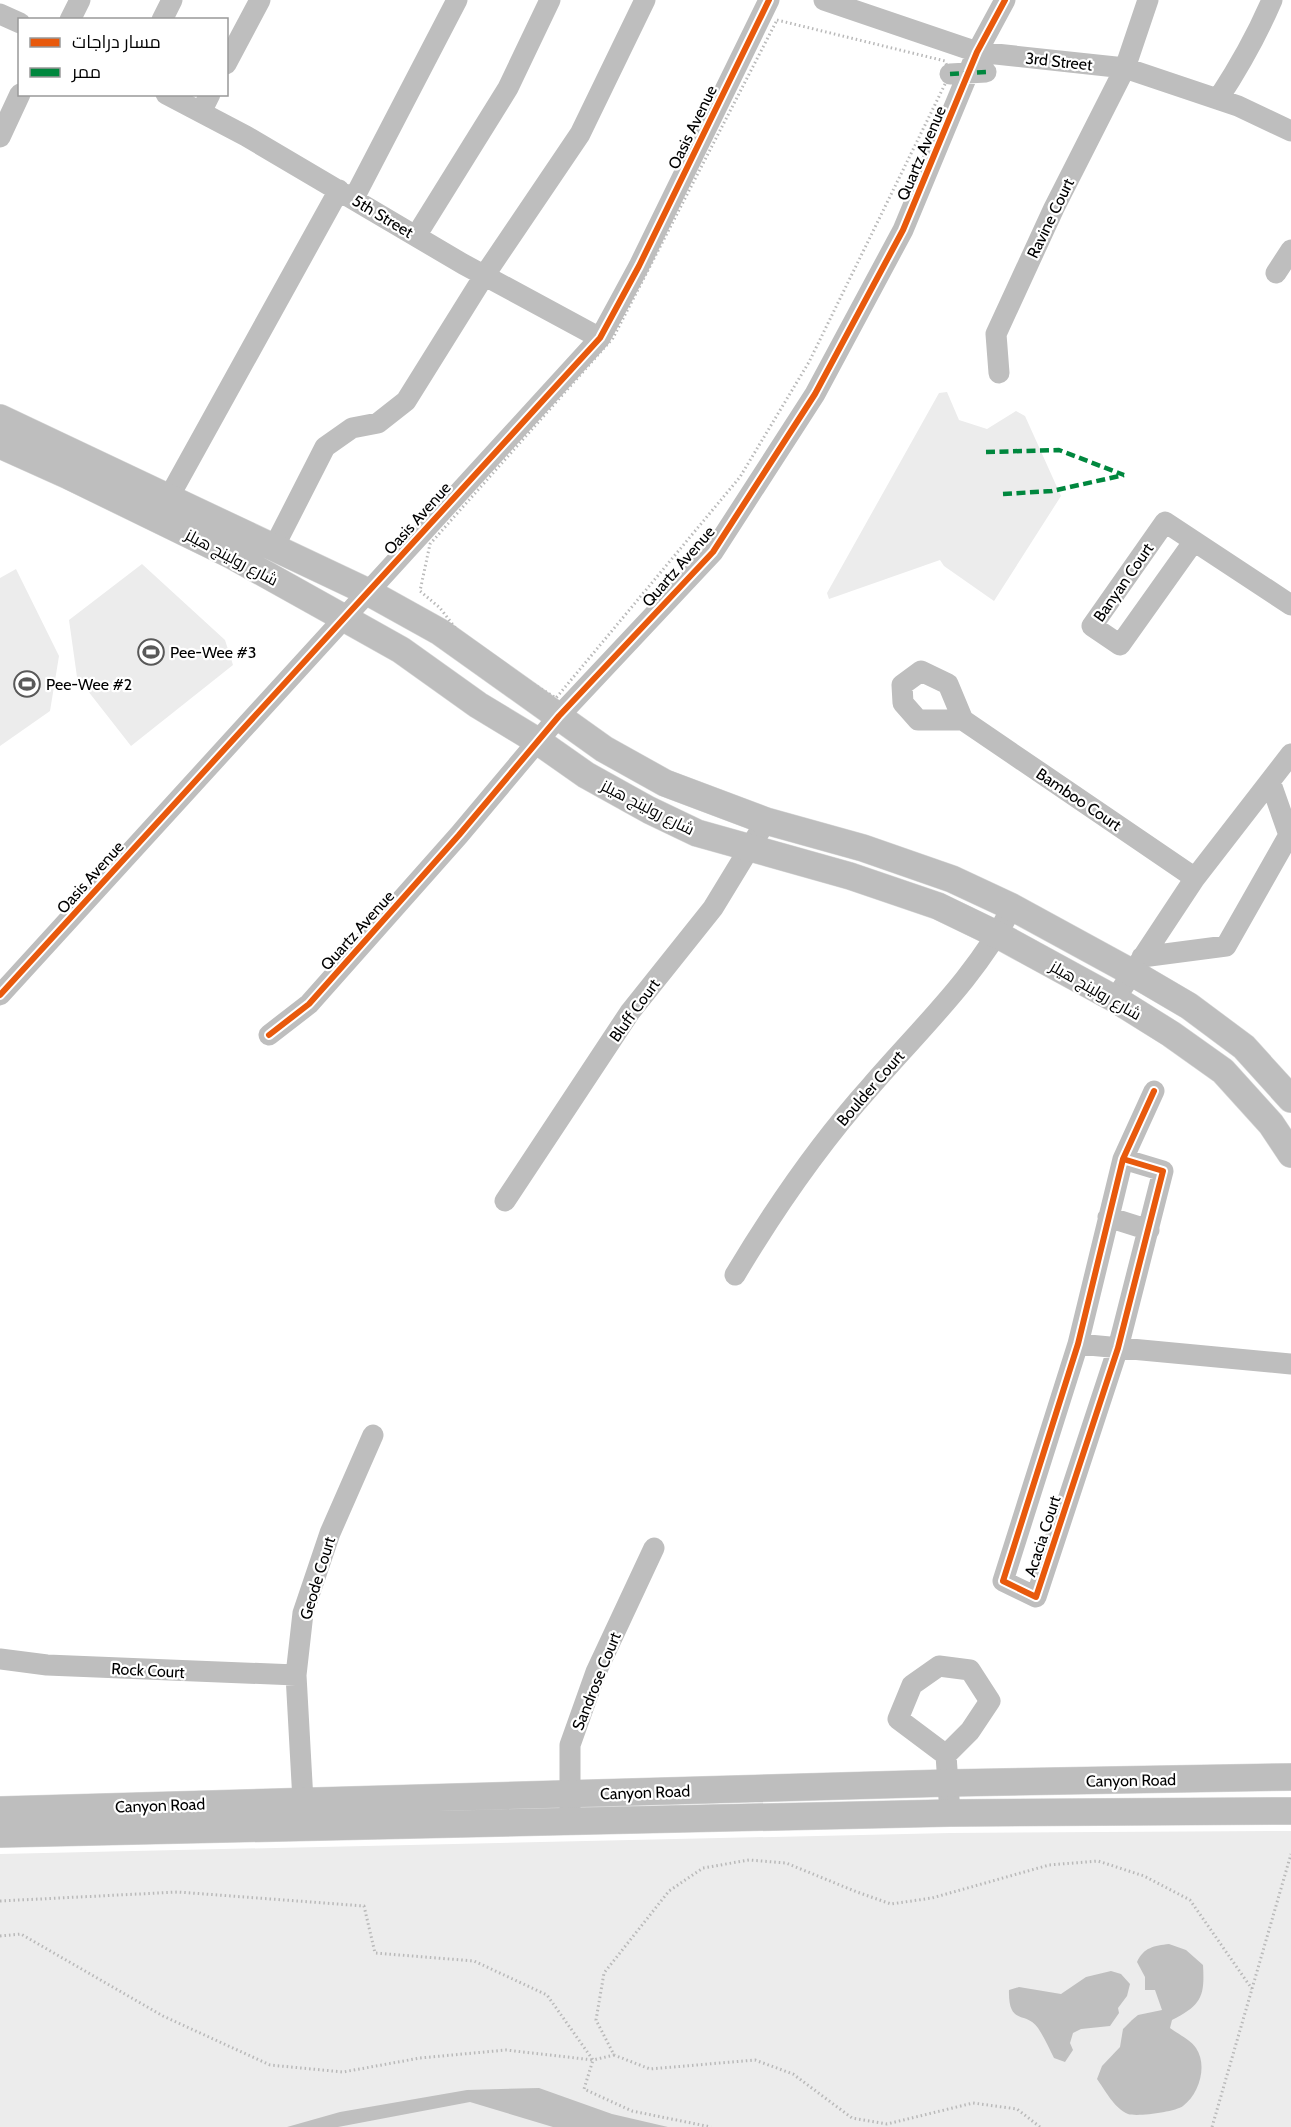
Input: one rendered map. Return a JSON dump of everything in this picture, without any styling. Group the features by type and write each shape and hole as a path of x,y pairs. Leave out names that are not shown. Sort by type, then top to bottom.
{"main road":[{"name":"شارع رولينج هيلز","path":"0,418 368,592 440,632 604,749 665,783 766,821 863,848 952,879 1137,964 1244,1047 1291,1099"},
{"name":"شارع رولينج هيلز","path":"0,445 231,555 401,650 478,705 539,742 586,775 649,810 697,833 850,876 938,906 998,935 1115,999 1224,1071 1271,1124 1291,1154"},
{"name":"Canyon Road","path":"0,1810 948,1783 1291,1777"},
{"name":"Canyon Road","path":"0,1834 950,1813 1291,1811"}],"street":[{"path":"71,18 80,0"},
{"path":"163,18 172,0"},
{"path":"228,60 260,0"},
{"path":"169,497 347,194 457,0"},
{"path":"416,236 508,88 550,0"},
{"path":"274,547 325,447 352,428 378,423 406,401 484,276 580,134 645,0"},
{"name":"Oasis Avenue","path":"0,995 600,338 639,266 769,0"},
{"name":"3rd Street","path":"824,0 873,8 977,52 1125,69 1238,106 1291,131"},
{"name":"Quartz Avenue","path":"269,1035 309,1004 459,835 559,716 713,552 809,404 903,230 977,52 1005,0"},
{"name":"Ravine Court","path":"999,373 996,334 1054,208 1125,69 1148,0"},
{"path":"1218,99 1243,60 1272,0"},
{"path":"0,14 18,21"},
{"path":"0,137 19,96"},
{"name":"5th Street","path":"175,96 206,103 246,136 484,276 600,338"},
{"path":"1276,273 1291,250"},
{"name":"Banyan Court","path":"1194,541 1120,645 1092,626 1165,522 1194,541 1291,605"},
{"name":"Bamboo Court","path":"963,720 1195,878"},
{"path":"1115,999 1195,878 1291,754"},
{"path":"1137,964 1226,946 1289,835 1270,781"},
{"name":"Bluff Court","path":"505,1201 630,1012 713,908 766,821"},
{"name":"Boulder Court","path":"735,1275 763,1228 815,1153 870,1086 940,1009 998,935 1012,907"},
{"name":"Acacia Court","path":"1123,1159 1163,1171 1118,1348 1036,1597 1003,1581 1078,1344 1123,1159 1154,1091"},
{"path":"1108,1217 1149,1230"},
{"path":"1078,1344 1291,1365"},
{"name":"Geode Court","path":"303,1801 296,1675 303,1613 330,1533 373,1435"},
{"name":"Sandrose Court","path":"570,1821 570,1745 596,1672 654,1548"},
{"name":"Rock Court","path":"0,1659 47,1665 296,1675"},
{"path":"946,1755 970,1731 990,1701 970,1670 939,1666 912,1685 898,1719 946,1755 950,1813"}],"path":[{"path":"777,20 945,61 968,73 809,362 740,477 556,698 467,643 440,608 420,591 430,544 613,338 777,20"},
{"path":"1212,2127 1291,1854"},
{"path":"614,2055 596,2020 604,1973 669,1891 703,1868 749,1860 786,1863 891,1904 932,1898 1049,1864 1098,1861 1144,1876 1190,1900 1252,1989"},
{"path":"0,1900 177,1892 364,1906 375,1953 474,1961 547,1995 593,2060"},
{"path":"0,1935 21,1934 163,2016 270,2065 343,2072 420,2058 506,2050 593,2060 614,2055 650,2069 755,2060 794,2074 852,2118 887,2124 973,2103 1017,2109 1040,2127"},
{"path":"593,2060 584,2089 632,2111 711,2127"}],"shaded area":[{"path":"947,392 959,420 987,429 1016,411 1025,416 1061,496 994,601 944,566 940,560 829,599 827,593 939,393"},
{"name":"Pee-Wee #3","path":"142,564 225,640 233,665 131,746 77,677 69,620"},
{"name":"Pee-Wee #2","path":"16,569 59,656 50,711 0,746 0,578"},
{"path":"1291,1831 1291,2127 0,2127 0,1854 950,1833"},
{"path":"1169,1944 1186,1950 1203,1965 1203,1985 1199,1999 1189,2010 1172,2020 1170,2028 1196,2048 1200,2055 1200,2079 1189,2101 1179,2108 1147,2114 1128,2114 1114,2103 1097,2079 1102,2066 1120,2047 1123,2029 1138,2015 1162,2010 1155,1990 1145,1990 1145,1977 1137,1962 1150,1948"},
{"path":"1111,1971 1121,1974 1130,1984 1127,1996 1118,2008 1119,2013 1110,2026 1081,2029 1073,2033 1070,2043 1073,2050 1065,2062 1054,2058 1040,2031 1033,2023 1015,2014 1011,2009 1009,1990 1019,1987 1061,1994 1086,1977"},
{"path":"539,2088 612,2114 668,2127 553,2127 470,2102 338,2127 287,2127 340,2112 467,2090"}],"marked path":[{"path":"950,74 986,72"},
{"path":"986,452 1059,450 1124,475"},
{"path":"1003,494 1052,491 1124,475"}],"cycle path":[{"path":"0,995 600,338 639,266 769,0"},
{"path":"269,1035 309,1004 459,835 559,716 713,552 815,394 903,230 977,52 1005,0"},
{"path":"1123,1159 1163,1171 1118,1348 1036,1597 1003,1581 1078,1344 1123,1159 1154,1091"}],"place":[{"name":"Pee-Wee #3","path":"151,652"},
{"name":"Pee-Wee #2","path":"27,684"}]}
